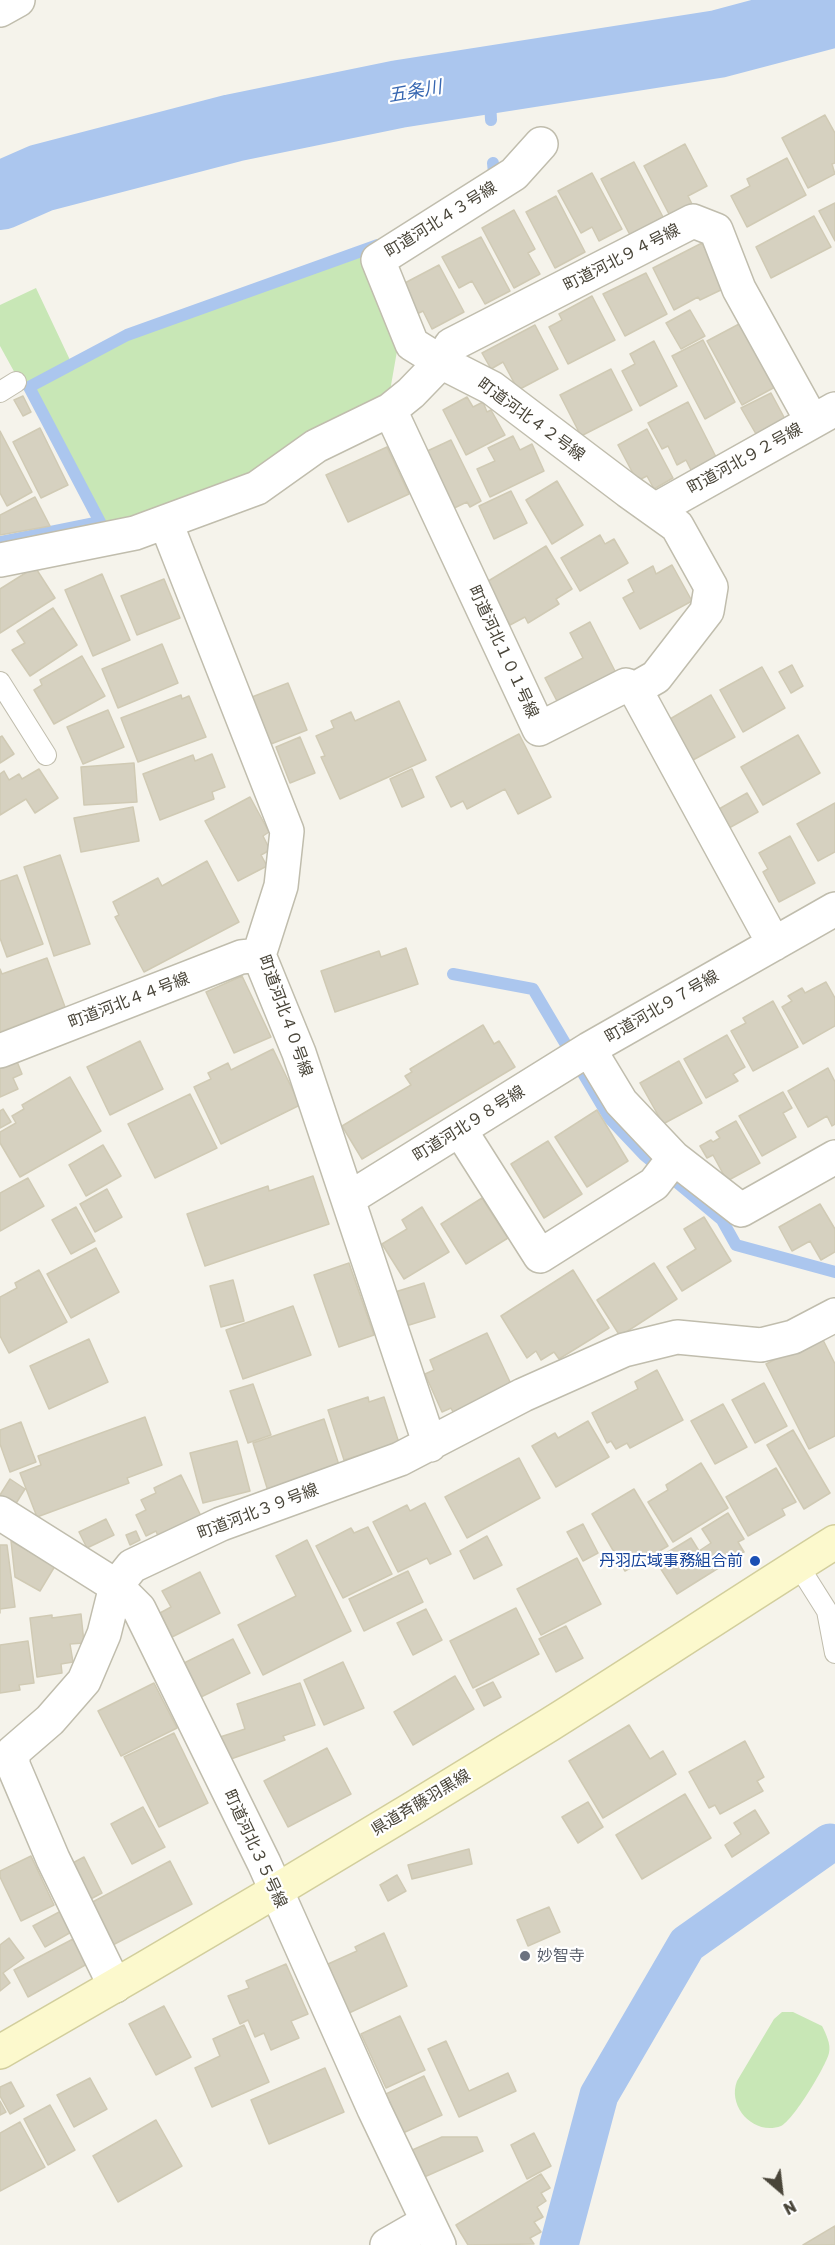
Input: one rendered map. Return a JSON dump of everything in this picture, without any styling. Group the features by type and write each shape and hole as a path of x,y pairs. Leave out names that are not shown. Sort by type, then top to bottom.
{"main road":[{"name":"県道斉藤羽黒線","path":"0,2052 276,1892 552,1723 835,1542"}],"street":[{"path":"0,10 18,0"},
{"name":"町道河北４３号線","path":"441,363 412,344 378,260 514,174 541,144"},
{"name":"町道河北９４号線","path":"441,363 451,345 693,221 716,230 739,289 824,415"},
{"path":"0,560 135,532 166,523 257,488 316,446 390,410 441,363"},
{"name":"町道河北４２号線","path":"441,363 492,388 677,526 711,586 707,612 656,677 634,689"},
{"name":"町道河北１０１号線","path":"390,410 539,729 626,685 634,689"},
{"name":"町道河北９２号線","path":"655,510 824,415"},
{"name":"町道河北４０号線","path":"166,523 287,831 281,886 259,955 299,1053 430,1444"},
{"path":"634,689 774,944"},
{"name":"町道河北９７号線","path":"835,909 589,1049 621,1102 674,1158 741,1210 835,1157"},
{"name":"町道河北４４号線","path":"0,1051 241,957 259,955"},
{"name":"町道河北９８号線","path":"348,1199 589,1049"},
{"path":"460,1130 540,1256 654,1184 674,1158"},
{"name":"町道河北３９号線","path":"115,1986 53,1859 7,1751 50,1720 84,1681 104,1634 117,1586 132,1566 221,1524 400,1459 523,1395 624,1350 677,1337 761,1345 793,1337 835,1315"},
{"name":"町道河北３５号線","path":"0,1513 117,1586 139,1609 264,1863 433,2234"},
{"path":"387,2245 433,2234"}],"lane":[{"path":"0,682 46,755"},
{"path":"798,1565 827,1611 835,1653"}],"green space":[{"path":"364,256 397,351 390,391 316,433 257,475 107,526 33,390 129,338"},
{"path":"36,288 70,360 22,386 0,346 0,305"},
{"path":"782,2012 793,2012 822,2026 829,2043 829,2053 808,2093 786,2122 781,2126 771,2128 761,2127 745,2117 739,2109 735,2091 737,2081 774,2019"}],"building":[{"path":"825,115 835,133 835,163 832,164 835,174 808,188 782,138"},
{"path":"685,144 707,186 688,196 692,204 670,216 644,166"},
{"path":"787,158 806,195 747,227 731,196 750,186 747,179"},
{"path":"634,162 663,217 630,235 601,179"},
{"path":"592,173 622,229 599,241 592,227 581,233 558,191"},
{"path":"556,196 585,252 555,268 526,212"},
{"path":"835,203 835,241 819,211"},
{"path":"514,210 535,249 528,253 540,274 514,288 482,228"},
{"path":"814,216 831,247 771,278 756,247"},
{"path":"481,237 510,291 485,304 472,281 459,288 442,257"},
{"path":"702,243 725,288 700,300 698,297 674,310 653,268"},
{"path":"439,265 464,312 432,329 423,311 417,314 401,285"},
{"path":"646,273 667,314 625,336 603,294"},
{"path":"592,296 615,340 568,364 549,327 562,320 559,314"},
{"path":"690,310 705,336 681,349 666,323"},
{"path":"741,323 775,387 742,405 707,341"},
{"path":"535,325 558,369 518,390 503,362 491,369 482,353"},
{"path":"703,340 735,402 705,419 672,356"},
{"path":"654,341 677,386 640,406 622,371 635,364 630,354"},
{"path":"611,369 632,410 581,436 560,395"},
{"path":"771,393 785,419 756,434 741,408"},
{"path":"23,396 31,412 23,416 14,400"},
{"path":"467,397 473,407 483,402 487,412 491,410 505,435 466,455 443,410"},
{"path":"688,402 716,457 691,470 686,460 677,465 668,446 662,449 648,423"},
{"path":"40,428 68,485 41,498 13,442"},
{"path":"647,429 673,478 654,489 647,476 637,481 618,445"},
{"path":"0,431 32,492 7,506 0,493"},
{"path":"513,436 520,450 532,444 544,471 490,497 477,469 495,461 488,448"},
{"path":"451,440 481,501 470,507 467,502 450,510 423,453"},
{"path":"387,447 409,494 348,522 326,475"},
{"path":"557,481 583,525 552,544 526,500"},
{"path":"511,491 527,523 494,539 479,506"},
{"path":"35,497 50,526 0,535 0,515"},
{"path":"600,535 605,544 614,539 628,563 580,591 561,558"},
{"path":"546,546 572,589 556,599 559,604 528,623 525,617 510,625 485,583"},
{"path":"672,565 692,601 640,629 623,598 634,592 628,580 653,566 656,574"},
{"path":"35,567 55,598 0,633 0,589"},
{"path":"102,574 130,640 93,656 65,590"},
{"path":"164,579 180,618 137,635 121,596"},
{"path":"53,608 77,645 30,676 12,650 25,643 17,631"},
{"path":"590,622 616,673 558,703 545,678 583,658 570,633"},
{"path":"162,644 178,683 118,708 102,669"},
{"path":"82,656 105,696 54,724 34,690 42,685 40,680"},
{"path":"792,665 803,686 791,693 779,672"},
{"path":"762,667 785,708 743,732 720,690"},
{"path":"288,683 307,730 271,744 252,697"},
{"path":"181,695 182,699 189,696 206,737 138,762 121,718"},
{"path":"711,695 735,737 693,760 670,719"},
{"path":"399,701 426,760 340,799 321,757 325,756 316,736 334,728 331,721 351,712 355,721"},
{"path":"108,710 124,747 83,764 67,727"},
{"path":"519,734 551,797 518,814 505,789 467,809 463,801 451,807 436,777"},
{"path":"798,735 820,773 763,805 741,767"},
{"path":"2,736 14,754 0,763 0,737"},
{"path":"300,737 315,773 290,783 276,747"},
{"path":"212,754 225,787 212,792 214,799 160,820 143,774 193,755 195,761"},
{"path":"134,763 137,802 84,805 81,767"},
{"path":"39,769 58,798 35,813 26,799 0,815 0,774 4,771 9,780 19,774 22,779"},
{"path":"412,769 424,797 402,807 390,779"},
{"path":"747,793 758,812 729,828 719,809"},
{"path":"250,797 269,832 263,836 270,850 261,855 267,866 238,881 205,821"},
{"path":"835,803 835,852 818,861 797,824"},
{"path":"133,807 139,841 81,852 74,818"},
{"path":"790,836 815,883 779,902 763,872 768,869 759,853"},
{"path":"60,855 90,944 54,956 24,867"},
{"path":"207,861 239,922 144,972 115,917 119,915 113,902 158,878 162,886"},
{"path":"17,875 43,944 7,957 0,938 0,881"},
{"path":"406,948 418,984 335,1012 321,971 379,951 381,957"},
{"path":"47,958 65,1007 0,1032 0,969 2,974"},
{"path":"242,976 271,1037 234,1053 206,992"},
{"path":"826,982 835,998 835,1026 803,1044 782,1007 792,1001 788,996 802,988 805,993"},
{"path":"773,1001 798,1047 753,1071 731,1031 746,1023 743,1018"},
{"path":"483,1025 494,1044 499,1041 515,1067 362,1159 342,1126 411,1085 405,1076 412,1072 410,1069"},
{"path":"727,1035 745,1067 733,1074 738,1081 706,1098 684,1059"},
{"path":"140,1041 163,1089 110,1115 87,1067"},
{"path":"273,1049 300,1105 221,1144 194,1087 211,1079 208,1073 228,1063 231,1070"},
{"path":"16,1059 22,1074 13,1078 18,1089 0,1097 0,1066"},
{"path":"679,1061 702,1103 663,1124 640,1083"},
{"path":"828,1068 835,1082 835,1124 832,1126 827,1116 808,1127 788,1091"},
{"path":"70,1077 101,1131 20,1177 0,1143 0,1132 16,1123 12,1116 24,1109 22,1105"},
{"path":"783,1092 792,1108 783,1113 796,1137 762,1156 739,1116"},
{"path":"190,1094 217,1148 155,1178 128,1124"},
{"path":"3,1109 11,1122 0,1128 0,1111"},
{"path":"597,1110 628,1161 587,1187 555,1137"},
{"path":"736,1121 760,1163 727,1181 713,1155 707,1158 700,1146 720,1138 716,1132"},
{"path":"548,1141 582,1194 544,1218 511,1164"},
{"path":"103,1145 121,1176 86,1196 69,1165"},
{"path":"313,1176 329,1224 205,1266 187,1214 268,1186 269,1191"},
{"path":"28,1178 44,1206 0,1231 0,1193"},
{"path":"107,1189 122,1217 95,1232 80,1204"},
{"path":"482,1198 508,1238 466,1264 441,1224"},
{"path":"820,1204 835,1229 835,1252 821,1260 810,1241 792,1251 779,1227"},
{"path":"76,1207 95,1241 71,1254 52,1220"},
{"path":"422,1207 449,1252 404,1279 382,1244 407,1229 402,1220"},
{"path":"704,1217 731,1261 682,1291 667,1267 696,1249 684,1229"},
{"path":"96,1248 119,1292 71,1318 47,1274"},
{"path":"349,1263 374,1335 339,1347 314,1275"},
{"path":"654,1263 677,1299 620,1336 597,1300"},
{"path":"39,1270 67,1322 9,1353 0,1336 0,1297 17,1288 15,1283"},
{"path":"573,1270 609,1328 559,1359 554,1352 541,1360 536,1351 527,1358 501,1316"},
{"path":"233,1280 244,1321 221,1327 210,1286"},
{"path":"424,1283 435,1317 406,1326 395,1292"},
{"path":"293,1306 311,1355 243,1379 226,1330"},
{"path":"487,1333 511,1384 453,1412 451,1408 442,1412 425,1374 434,1370 430,1360"},
{"path":"821,1336 835,1364 835,1436 809,1449 766,1364"},
{"path":"89,1339 108,1382 49,1409 30,1366"},
{"path":"657,1370 683,1420 630,1448 627,1443 616,1449 611,1441 607,1443 592,1413 638,1389 635,1382"},
{"path":"764,1383 787,1426 755,1443 732,1400"},
{"path":"253,1384 271,1435 248,1443 230,1391"},
{"path":"368,1397 369,1402 384,1397 399,1443 344,1460 328,1410"},
{"path":"723,1404 747,1447 715,1464 691,1421"},
{"path":"145,1417 162,1465 127,1478 129,1483 37,1517 20,1473 41,1465 38,1456"},
{"path":"324,1419 340,1468 268,1491 253,1443"},
{"path":"588,1421 609,1457 556,1487 532,1446 555,1433 558,1438"},
{"path":"21,1422 36,1462 10,1472 0,1444 0,1430"},
{"path":"793,1430 830,1493 804,1509 767,1445"},
{"path":"237,1441 250,1491 203,1503 190,1453"},
{"path":"519,1458 540,1498 467,1538 445,1497"},
{"path":"701,1463 728,1508 673,1542 648,1502 668,1490 666,1485"},
{"path":"776,1468 796,1502 782,1509 785,1515 748,1536 726,1497"},
{"path":"181,1475 201,1516 158,1536 156,1531 146,1536 136,1515 146,1510 141,1500 156,1493 154,1488"},
{"path":"10,1479 25,1489 15,1505 0,1495"},
{"path":"634,1489 668,1546 625,1571 592,1514"},
{"path":"425,1503 451,1554 430,1564 427,1558 398,1572 373,1522 407,1505 410,1511"},
{"path":"728,1513 744,1539 738,1542 744,1552 677,1594 655,1560 691,1538 699,1551 711,1543 702,1529"},
{"path":"106,1519 114,1535 87,1548 79,1532"},
{"path":"583,1524 598,1553 583,1561 567,1532"},
{"path":"368,1527 392,1574 343,1598 316,1546 351,1528 354,1533"},
{"path":"136,1531 140,1540 130,1545 126,1535"},
{"path":"487,1536 502,1565 474,1579 460,1551"},
{"path":"307,1540 351,1631 263,1675 238,1625 296,1596 276,1556"},
{"path":"11,1541 55,1566 40,1591 15,1577"},
{"path":"0,1545 7,1545 15,1607 0,1609"},
{"path":"577,1558 601,1604 541,1635 517,1589"},
{"path":"408,1571 423,1602 364,1631 349,1599"},
{"path":"200,1572 220,1613 172,1637 160,1613 171,1607 162,1591"},
{"path":"516,1608 539,1654 473,1688 450,1641"},
{"path":"426,1609 442,1640 413,1655 397,1623"},
{"path":"81,1614 84,1643 70,1644 73,1662 61,1664 62,1673 37,1677 30,1618"},
{"path":"566,1626 583,1658 556,1672 539,1639"},
{"path":"233,1639 250,1673 199,1698 182,1664"},
{"path":"28,1641 34,1683 19,1685 20,1690 0,1693 0,1645"},
{"path":"343,1662 364,1708 324,1725 304,1680"},
{"path":"455,1676 474,1709 413,1745 394,1712"},
{"path":"493,1682 501,1697 484,1706 476,1690"},
{"path":"154,1683 177,1728 121,1756 98,1711"},
{"path":"300,1683 315,1725 283,1736 285,1740 228,1760 220,1737 245,1729 237,1704"},
{"path":"629,1725 650,1759 663,1751 676,1774 603,1818 569,1761"},
{"path":"174,1733 208,1803 159,1827 124,1757"},
{"path":"745,1741 764,1777 757,1781 763,1791 720,1814 715,1805 709,1808 689,1772"},
{"path":"327,1748 351,1794 288,1827 264,1781"},
{"path":"685,1794 711,1838 642,1879 616,1835"},
{"path":"588,1802 603,1827 578,1843 562,1817"},
{"path":"143,1807 165,1847 132,1864 111,1824"},
{"path":"755,1810 769,1833 732,1857 725,1845 741,1834 734,1823"},
{"path":"469,1849 472,1864 412,1879 408,1865"},
{"path":"31,1856 54,1905 21,1921 0,1877 0,1871"},
{"path":"84,1857 102,1893 85,1902 67,1866"},
{"path":"170,1861 192,1904 107,1948 85,1906"},
{"path":"397,1875 406,1891 388,1901 380,1885"},
{"path":"549,1907 560,1932 528,1946 517,1920"},
{"path":"61,1911 73,1931 45,1947 33,1926"},
{"path":"384,1933 407,1986 349,2013 328,1964 357,1951 355,1947"},
{"path":"9,1938 24,1958 3,1973 10,1983 0,1991 0,1945"},
{"path":"73,1939 87,1964 28,1997 14,1970"},
{"path":"286,1964 308,2014 291,2021 299,2038 271,2050 264,2033 255,2037 248,2020 240,2024 228,1996 249,1988 246,1981"},
{"path":"164,2006 191,2057 156,2075 129,2024"},
{"path":"400,2016 425,2070 386,2088 361,2034"},
{"path":"244,2025 269,2082 212,2107 195,2068 220,2056 213,2039"},
{"path":"446,2041 469,2091 508,2073 516,2091 459,2117 428,2049"},
{"path":"325,2068 344,2112 269,2144 251,2100"},
{"path":"424,2076 442,2115 403,2133 386,2094"},
{"path":"90,2078 107,2109 74,2127 57,2095"},
{"path":"11,2082 24,2106 10,2114 0,2096 0,2087"},
{"path":"0,2101 6,2112 0,2115"},
{"path":"50,2105 75,2150 48,2165 24,2119"},
{"path":"156,2120 182,2166 118,2202 93,2156"},
{"path":"20,2122 45,2167 0,2191 0,2133"},
{"path":"534,2133 551,2166 527,2179 511,2145"},
{"path":"442,2137 477,2137 483,2151 422,2178 410,2151"},
{"path":"541,2174 550,2188 541,2193 546,2201 537,2207 543,2217 534,2222 541,2232 530,2238 534,2244 468,2245 456,2225"},
{"path":"835,2226 835,2245 803,2245"}],"waterway":[{"name":"五条川","path":"0,196 41,178 233,128 399,94 718,44 835,13"},
{"path":"489,80 491,120"},
{"path":"486,181 494,173 493,163"},
{"path":"0,542 100,522 29,387 127,335 378,245"},
{"path":"453,974 533,989 610,1119 644,1155 722,1220 736,1245 835,1272"},
{"path":"559,2245 599,2095 687,1944 830,1843"}],"place":[{"name":"丹羽広域事務組合前","path":"755,1561"},
{"name":"妙智寺","path":"525,1956"}]}
